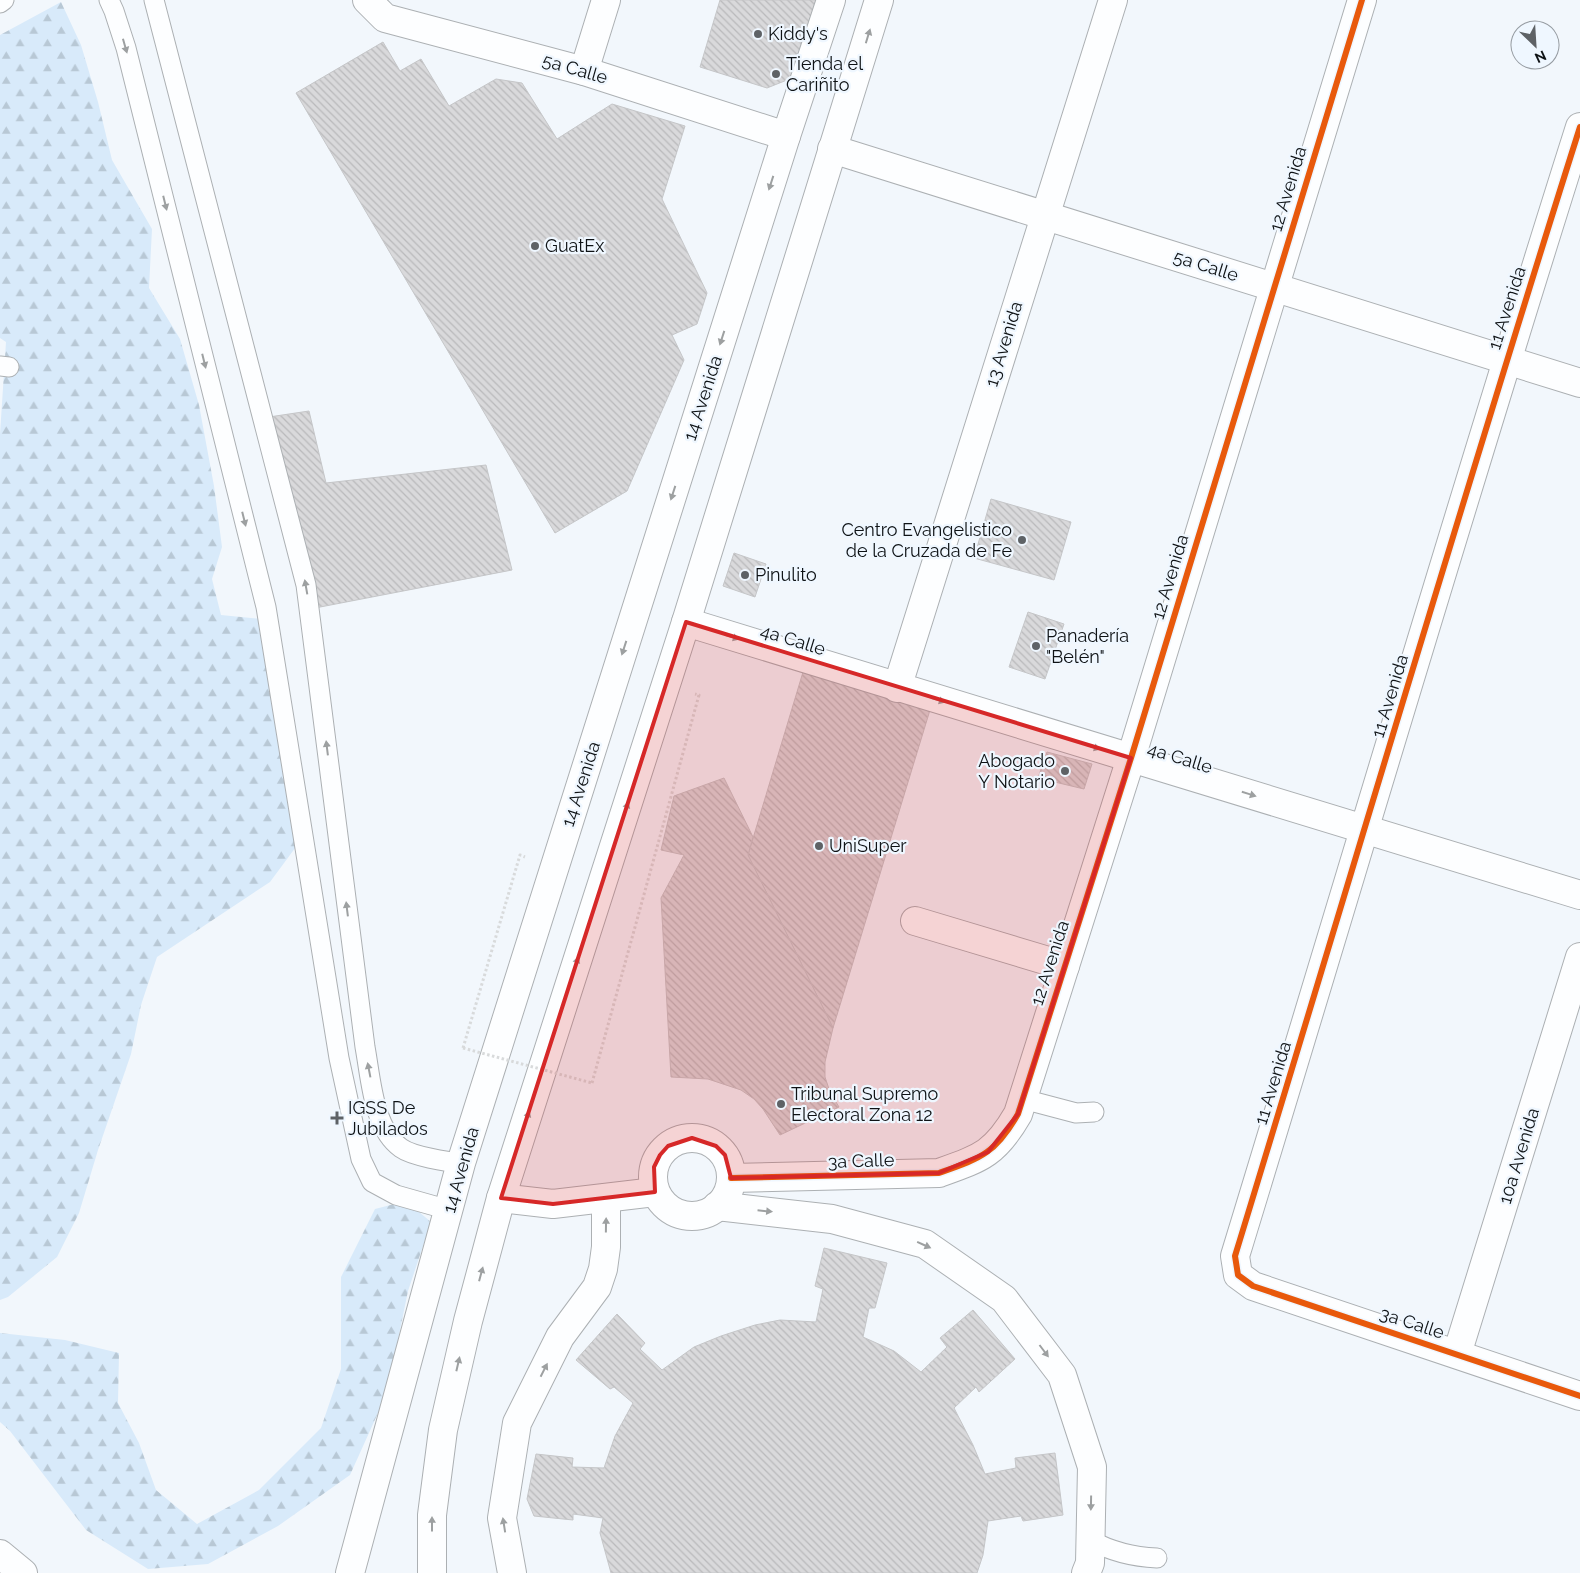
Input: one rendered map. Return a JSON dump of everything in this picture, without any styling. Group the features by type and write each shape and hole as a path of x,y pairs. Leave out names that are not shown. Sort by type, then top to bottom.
{"main road":[{"name":"5a Calle","path":"367,0 386,18 584,71 786,136"},
{"path":"584,71 606,0"},
{"name":"14 Avenida","path":"350,1573 461,1164 786,136 831,0"},
{"path":"432,1573 432,1515 443,1430 468,1321 501,1198 686,622 879,0"},
{"name":"13 Avenida","path":"898,688 1044,215 1113,0"},
{"name":"12 Avenida","path":"988,1152 1006,1134 1018,1114 1023,1099 1131,758 1362,0"},
{"name":"11 Avenida","path":"1238,1275 1235,1256 1366,830 1506,360 1580,126"},
{"name":"5a Calle","path":"832,149 1580,383"},
{"name":"4a Calle","path":"686,622 1580,895"},
{"path":"915,921 1065,966"},
{"name":"10a Avenida","path":"1457,1354 1580,957"},
{"path":"692,1138 705,1140 716,1146 725,1155 730,1167 731,1178 724,1198 717,1206 706,1213 694,1216 682,1215 671,1210 661,1202 653,1180 654,1167 660,1155 668,1146 679,1140 692,1138"},
{"name":"3a Calle","path":"731,1178 939,1173 970,1162 988,1152"},
{"path":"828,1177 832,1219"},
{"path":"501,1198 553,1204 656,1192"},
{"path":"512,1573 502,1518 517,1423 560,1337 597,1287 604,1262 606,1198"},
{"path":"717,1206 832,1219 925,1244 1004,1299 1062,1375 1092,1467 1090,1563 1086,1573"},
{"name":"3a Calle","path":"1238,1275 1253,1286 1580,1396"},
{"path":"0,1554 23,1573"}],"lane":[{"path":"0,3 4,0"},
{"path":"109,0 126,48 266,607 340,1058 361,1159 372,1182 396,1194 449,1210"},
{"path":"154,0 306,585 365,1047 378,1113 386,1132 402,1148 441,1161 461,1164"},
{"path":"1023,1099 1070,1112 1094,1112"},
{"path":"1090,1540 1122,1554 1158,1558"}],"path":[{"path":"463,1048 592,1083 699,695 665,687"}],"highlighted area":[{"path":"686,622 1131,758 1018,1114 988,1152 939,1173 731,1178 725,1155 716,1146 692,1138 668,1146 660,1155 654,1167 655,1192 553,1204 501,1198"}],"green space":[{"path":"61,2 81,45 98,102 112,160 152,229 149,288 180,339 199,405 214,486 222,547 212,579 221,615 261,619 304,836 270,882 157,957 141,1005 131,1054 98,1150 79,1213 57,1257 8,1297 0,1300 0,434 6,342 0,338 0,35"},
{"path":"406,1201 431,1222 408,1291 387,1393 350,1475 278,1526 208,1564 148,1569 86,1530 10,1431 0,1422 0,1333 65,1340 119,1353 118,1403 139,1443 156,1490 197,1524 259,1490 321,1428 341,1369 341,1277 375,1209"}],"building":[{"name":"Kiddy's","path":"720,0 816,0 792,78 767,88 700,67"},
{"name":"GuatEx","path":"383,42 400,71 421,59 449,106 496,79 522,83 557,139 612,104 685,126 662,199 707,293 697,324 672,335 684,360 627,491 555,533 296,93"},
{"path":"309,411 326,483 486,465 512,570 315,608 269,417"},
{"name":"Centro Evangelistico de la Cruzada de Fe","path":"991,499 1071,522 1054,580 974,558"},
{"name":"Pinulito","path":"734,553 766,564 755,597 723,586"},
{"name":"Panadería \"Belén\"","path":"1028,612 1064,624 1045,679 1009,667"},
{"name":"UniSuper","path":"803,672 930,710 833,1028 748,855"},
{"name":"Abogado Y Notario","path":"1047,752 1092,764 1084,789 1038,778"},
{"path":"724,778 753,837 748,855 833,1028 825,1062 825,1077 830,1092 839,1107 780,1135 763,1109 754,1099 741,1090 708,1079 671,1077 661,898 684,855 661,850 674,796"},
{"path":"824,1248 887,1263 875,1308 869,1308 863,1337 894,1351 921,1372 947,1347 940,1338 973,1310 1015,1359 979,1392 976,1387 954,1408 985,1474 1016,1468 1015,1458 1055,1453 1063,1515 1023,1521 1021,1516 988,1521 983,1555 977,1573 611,1573 600,1533 603,1518 573,1514 573,1520 534,1516 527,1499 536,1454 573,1458 572,1467 604,1468 615,1436 633,1403 614,1387 610,1389 576,1360 617,1314 645,1343 640,1349 662,1370 694,1347 755,1325 780,1320 816,1322 823,1289 815,1286"}],"cycle path":[{"path":"731,1178 939,1173 986,1153 1002,1138 1018,1114 1131,758 1362,0"},
{"path":"1580,127 1449,550 1235,1256 1238,1275 1253,1286 1580,1396"}],"place":[{"name":"Kiddy's","path":"758,34"},
{"name":"Tienda el Cariñito","path":"776,74"},
{"name":"GuatEx","path":"535,246"},
{"name":"Centro Evangelistico de la Cruzada de Fe","path":"1022,540"},
{"name":"Pinulito","path":"745,575"},
{"name":"Panadería \"Belén\"","path":"1036,646"},
{"name":"Abogado Y Notario","path":"1065,771"},
{"name":"UniSuper","path":"819,846"},
{"name":"Tribunal Supremo Electoral Zona 12","path":"781,1104"},
{"name":"IGSS De Jubilados","path":"337,1118"}]}
